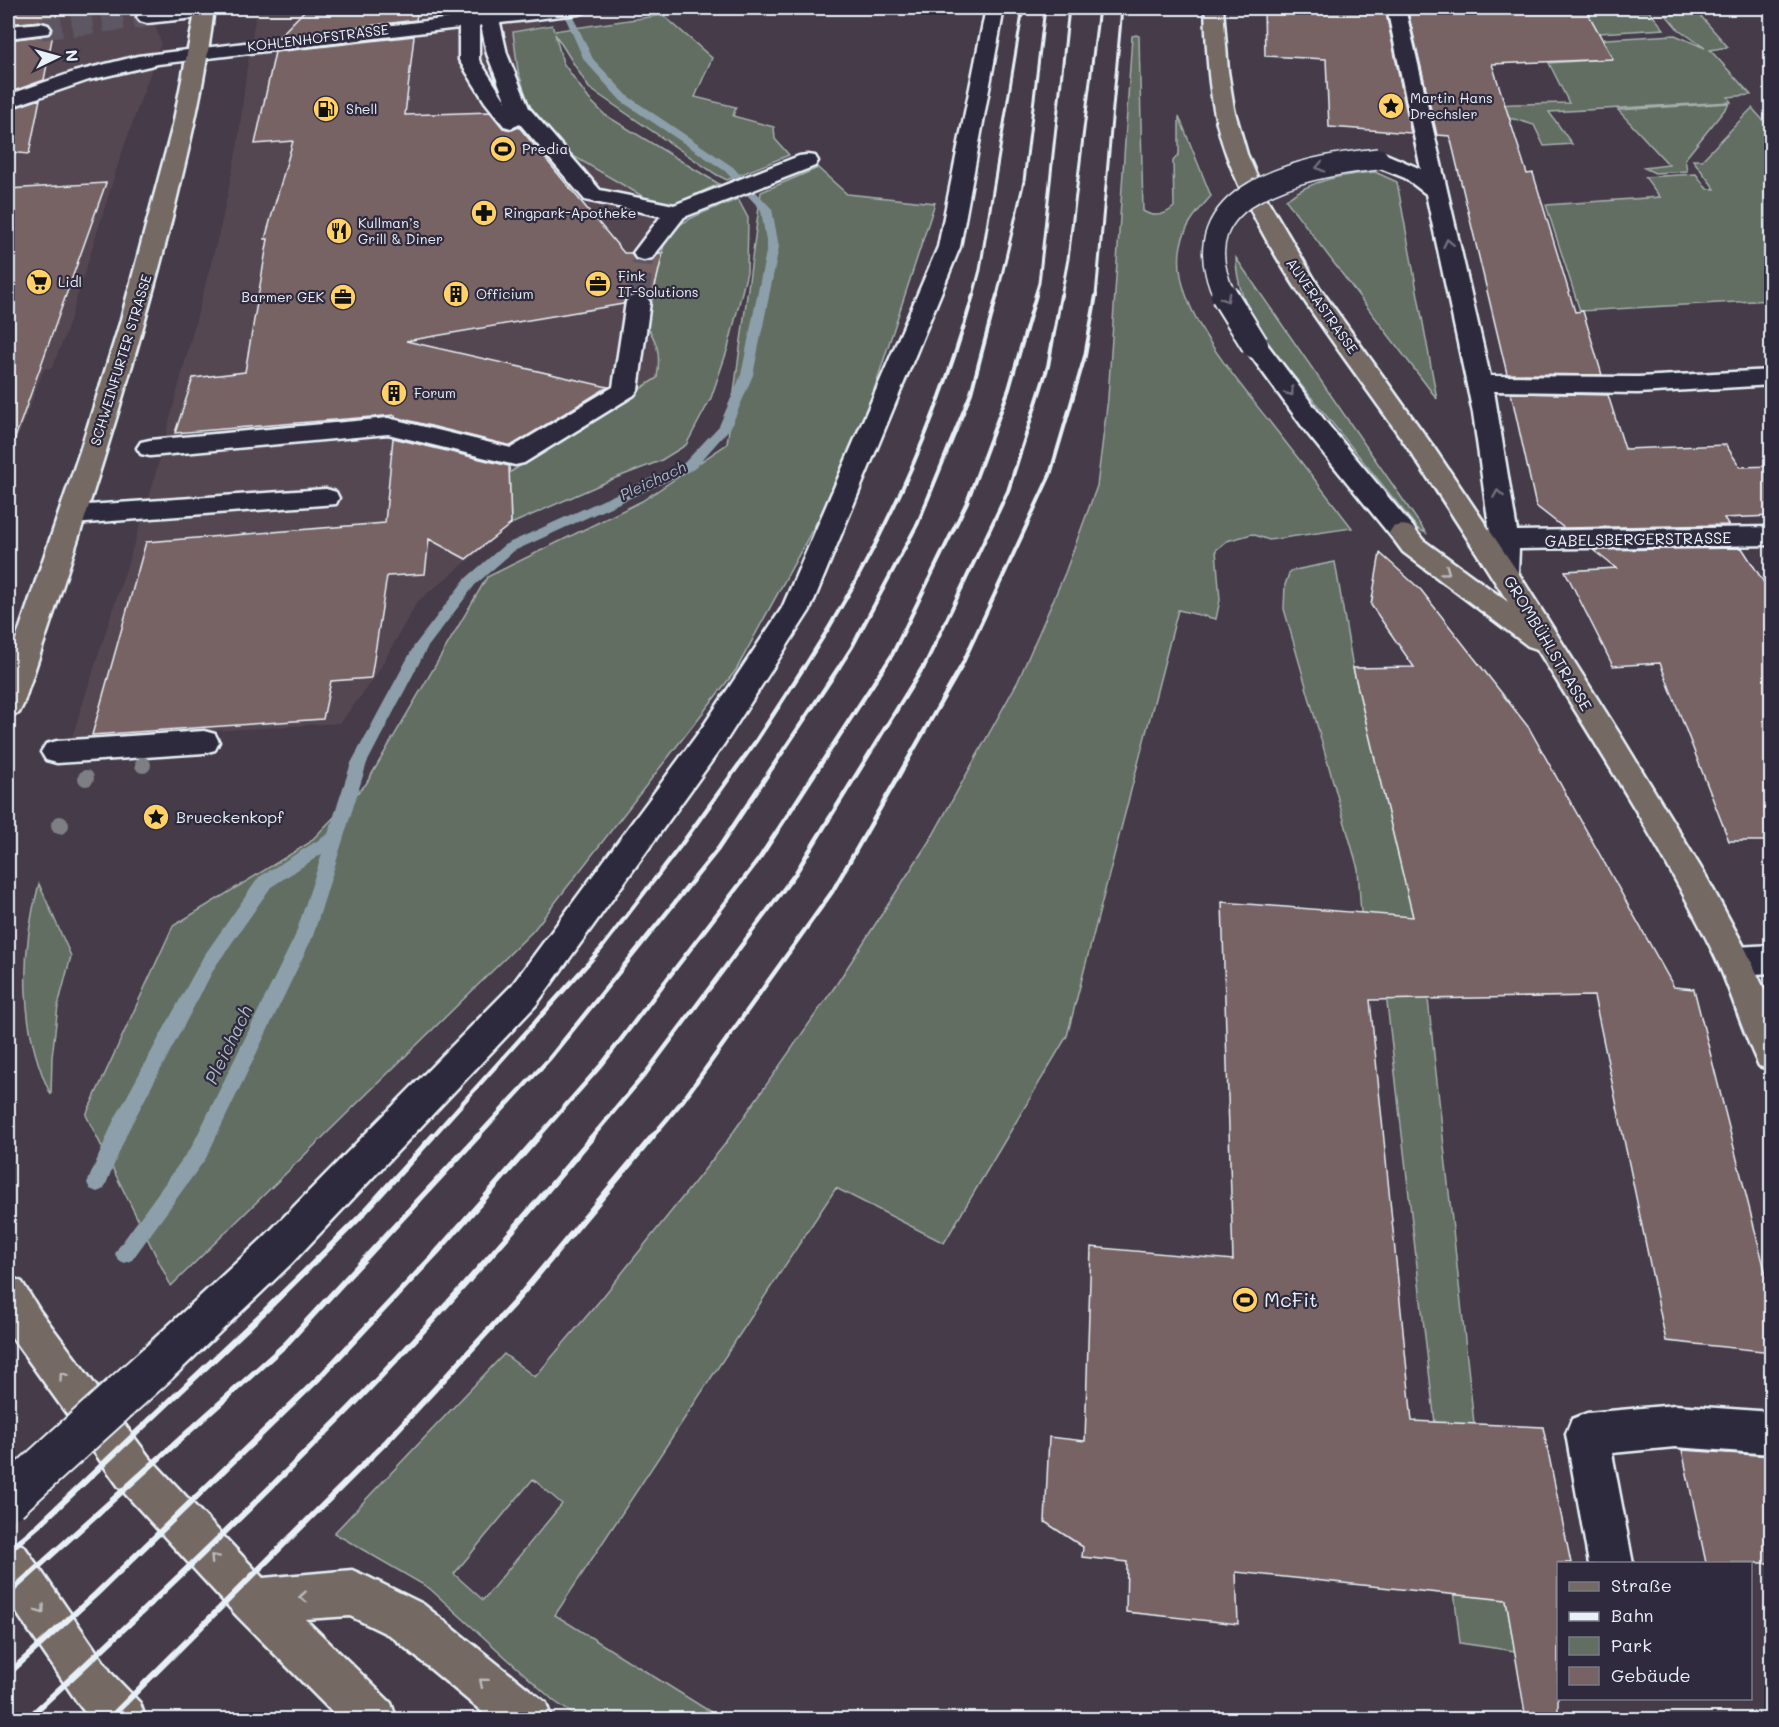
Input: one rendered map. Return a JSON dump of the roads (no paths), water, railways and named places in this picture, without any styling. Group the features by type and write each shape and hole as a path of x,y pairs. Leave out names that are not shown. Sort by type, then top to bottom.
{"main road":[{"name":"AUVERASTRASSE","path":"1214,8 1224,111 1242,170 1270,226 1291,261 1393,406 1504,573"},
{"name":"SCHWEINFURTER STRASSE","path":"8,705 73,515 145,285 191,96 205,9"},
{"path":"1403,533 1413,546 1552,649"},
{"name":"GROMBÜHLSTRASSE","path":"1504,573 1672,849 1736,961 1772,1055"},
{"path":"8,1295 26,1325 134,1472 254,1601 374,1719"},
{"path":"8,1562 106,1710"},
{"path":"254,1601 352,1593 407,1620 528,1719"}],"street":[{"name":"KOHLENHOFSTRASSE","path":"8,102 67,78 118,65 199,52 493,15 578,8"},
{"path":"8,1499 278,1251 524,995 713,736 796,610 949,247 995,8"},
{"name":"GROMBÜHLSTRASSE","path":"1396,8 1479,383 1505,540 1504,573"},
{"path":"150,16 205,9"},
{"path":"493,15 496,54 519,110 593,195 676,212"},
{"path":"8,32 41,29"},
{"path":"1403,533 1317,427 1255,345 1219,284 1214,266 1213,249 1225,217 1254,191 1285,177 1322,166 1378,159 1407,148 1424,132"},
{"path":"1378,159 1413,172 1437,192"},
{"path":"644,253 676,212 807,161"},
{"path":"150,448 388,426 515,457 625,390 638,302"},
{"path":"1479,383 1638,385 1772,377"},
{"path":"73,515 326,498"},
{"name":"GABELSBERGERSTRASSE","path":"1505,540 1772,536"},
{"path":"57,752 204,742"},
{"path":"1736,961 1772,959"},
{"path":"1611,1562 1587,1434 1675,1426 1772,1433"}],"waterway":[{"name":"Pleichach","path":"335,837 359,763 421,646 470,582 509,548 689,466 725,427 747,375 773,247 766,209 729,169 625,99 589,60 565,8"},
{"name":"Pleichach","path":"97,1183 120,1128 209,962 265,882 335,837"},
{"name":"Pleichach","path":"125,1254 199,1152 304,936 335,837"}],"tunnel":[{"path":"41,29 147,17"},
{"path":"639,296 644,253"},
{"path":"638,302 639,295"}],"railway":[{"path":"973,296 980,270 1023,8"},
{"path":"997,296 1024,181 1045,8"},
{"path":"1035,296 1039,283 1069,8"},
{"path":"1061,296 1068,259 1099,8"},
{"path":"1096,296 1122,8"},
{"path":"803,669 856,580 902,488 941,393 973,295"},
{"path":"838,669 918,523 971,393 997,295"},
{"path":"883,669 967,502 1009,389 1036,295"},
{"path":"923,669 1008,491 1048,366 1061,295"},
{"path":"961,668 1050,475 1085,356 1096,295"},
{"path":"432,1137 601,949 681,845 756,741 804,667"},
{"path":"477,1137 549,1059 718,849 839,667"},
{"path":"538,1137 603,1063 759,859 884,667"},
{"path":"592,1137 646,1073 795,874 923,667"},
{"path":"652,1137 684,1099 832,892 961,668"},
{"path":"8,1551 41,1523 263,1313 359,1218 433,1136"},
{"path":"8,1594 286,1344 478,1136"},
{"path":"8,1674 96,1594 319,1378 437,1252 539,1136"},
{"path":"26,1720 108,1644 349,1409 474,1275 593,1136"},
{"path":"108,1720 387,1441 514,1303 653,1136"}],"place":[{"name":"Martin Hans Drechsler","path":"1391,106"},
{"name":"Shell","path":"326,109"},
{"name":"Predia","path":"503,149"},
{"name":"Ringpark-Apotheke","path":"484,213"},
{"name":"Kullman’s Grill & Diner","path":"339,231"},
{"name":"Lidl","path":"39,282"},
{"name":"Fink IT-Solutions","path":"598,284"},
{"name":"Officium","path":"456,294"},
{"name":"Barmer GEK","path":"343,297"},
{"name":"Forum","path":"394,393"},
{"name":"Brueckenkopf","path":"156,817"},
{"name":"McFit","path":"1245,1300"}]}
